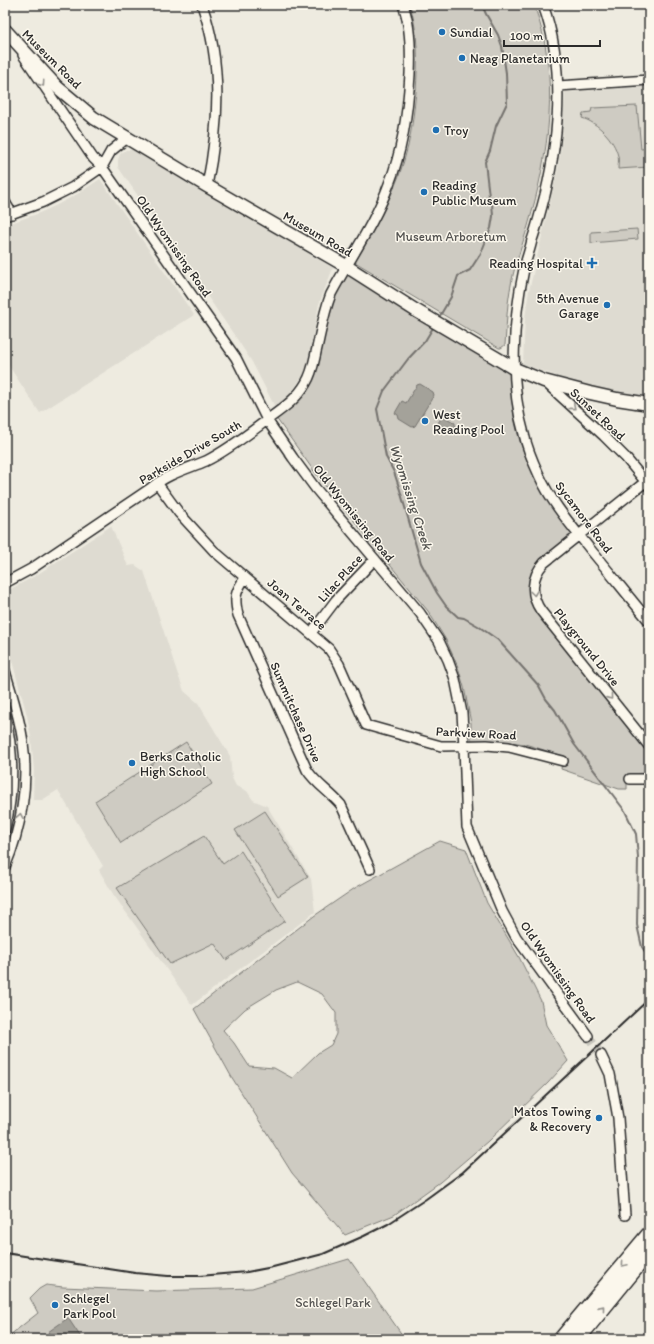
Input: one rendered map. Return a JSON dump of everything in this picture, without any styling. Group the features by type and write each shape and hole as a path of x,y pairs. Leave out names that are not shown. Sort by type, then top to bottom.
{"highway":[{"path":"561,1339 649,1234"},
{"path":"578,1339 649,1252"}],"main road":[{"name":"Museum Road","path":"8,38 58,88 94,118 207,186 346,266 515,369 544,381 590,393 649,404"}],"street":[{"path":"202,5 208,22 215,56 218,98 215,142 207,186"},
{"name":"Parkside Drive South","path":"5,583 31,569 157,483 212,457 252,432 297,396 307,382 314,365 325,309 331,294 383,198 398,161 408,105 411,53 409,33 403,5"},
{"name":"Sycamore Road","path":"543,5 551,31 558,86 554,149 545,194 524,268 516,319 514,357 520,418 524,436 535,465 550,496 559,510 649,621"},
{"name":"Old Wyomissing Road","path":"8,38 93,158 102,167 236,358 267,420 316,489 429,624 444,650 458,691 462,713 467,827 499,904 519,942 580,1023 588,1036"},
{"path":"558,86 649,80"},
{"path":"5,202 9,215 43,202 63,192 102,167 111,151 127,138"},
{"name":"Sunset Road","path":"544,381 604,436 648,482"},
{"name":"Playground Drive","path":"648,482 539,568 533,584 533,592 538,606 649,746"},
{"name":"Joan Terrace","path":"157,483 174,508 214,551 325,644 337,659 366,725 411,738"},
{"name":"Lilac Place","path":"311,633 336,600 375,559"},
{"name":"Summitchase Drive","path":"245,578 237,590 235,600 238,615 307,770 314,780 335,797 341,805 370,869"},
{"path":"5,671 18,718 24,751 22,806 19,823 9,844 5,867"},
{"path":"5,715 11,752 11,787 5,829"},
{"name":"Parkview Road","path":"411,738 441,746 487,745 509,747 562,761"},
{"path":"11,752 24,751"},
{"path":"630,780 649,779"},
{"path":"601,1055 610,1074 618,1118 625,1215"}],"shaded area":[{"name":"Reading Hospital","path":"649,86 649,399 608,393 523,364 525,318 529,291 558,168 562,139 565,92"},
{"path":"126,150 135,150 333,268 319,304 308,363 303,376 290,394 275,407 252,362 239,342 118,167 120,154"},
{"path":"100,179 194,315 40,413 5,360 5,225 37,214 57,205"},
{"path":"420,384 433,392 434,395 415,426 412,427 399,419 398,415 395,413 402,401 406,403 417,385"},
{"path":"442,417 445,417 455,423 456,426 452,432 449,432 439,426 440,424 438,423"},
{"name":"Berks Catholic High School","path":"111,526 128,566 135,565 144,571 184,691 198,703 230,756 232,778 236,786 247,791 253,800 267,806 311,879 315,912 192,1005 113,894 99,870 103,866 58,790 42,800 33,800 34,770 31,737 27,715 5,635 5,592 35,576"},
{"path":"68,1318 82,1339 53,1339 48,1332"}],"green space":[{"name":"Museum Arboretum","path":"410,5 534,5 542,32 550,88 546,143 542,171 535,199 512,279 508,303 505,345 501,348 355,262 379,220 393,191 404,162 409,140 416,92 417,59 415,27"},
{"path":"637,106 641,149 649,148 649,167 618,169 618,156 613,144 604,132 588,120 582,118 583,113 591,112 592,108"},
{"path":"637,229 638,239 591,243 591,232"},
{"path":"347,274 507,370 510,375 514,416 524,452 544,495 572,534 543,558 536,567 531,576 529,587 531,599 537,613 649,752 649,773 627,774 627,789 619,789 561,769 563,756 525,744 471,740 471,723 464,687 458,667 446,640 428,611 321,481 276,418 300,399 328,307"},
{"path":"186,742 212,784 121,843 95,801"},
{"path":"265,811 308,877 278,896 235,830"},
{"path":"204,836 223,864 241,851 285,921 226,960 214,943 170,964 117,888"},
{"path":"440,841 466,849 487,903 519,957 541,1001 546,1025 568,1061 548,1083 488,1141 440,1182 394,1215 345,1235 292,1173 231,1076 194,1009 314,916 355,888","holes":["297,982 322,994 336,1013 336,1034 331,1045 318,1053 292,1078 274,1068 249,1066 234,1043 223,1030 245,1009 276,990"]},
{"name":"Schlegel Park","path":"349,1259 405,1339 5,1339 38,1313 30,1298 39,1289 46,1285 156,1291 252,1288"}],"waterway":[{"name":"Wyomissing Creek","path":"438,319 451,297 458,276 470,270 481,253 491,228 493,216 485,162 490,151 496,126 507,103 506,73 502,46 498,35 482,5"},
{"name":"Wyomissing Creek","path":"434,326 425,341 408,359 384,391 377,409 386,457 394,472 400,490 421,563 437,593 446,606 458,617 464,618 478,626 498,640 539,686 546,699 555,710 574,744 625,811 636,834 638,857 637,925 642,947 649,958"}],"tunnel":[{"path":"588,1036 601,1055"}],"railway":[{"path":"5,1253 135,1273 168,1276 199,1276 247,1272 323,1254 388,1224 463,1172 649,999"}],"place":[{"name":"Sundial","path":"442,32"},
{"name":"Neag Planetarium","path":"462,58"},
{"name":"Troy","path":"436,130"},
{"name":"Reading Public Museum","path":"424,192"},
{"name":"Reading Hospital","path":"592,263"},
{"name":"5th Avenue Garage","path":"607,305"},
{"name":"West Reading Pool","path":"425,421"},
{"name":"Berks Catholic High School","path":"132,763"},
{"name":"Matos Towing & Recovery","path":"599,1118"},
{"name":"Schlegel Park Pool","path":"55,1305"}]}
